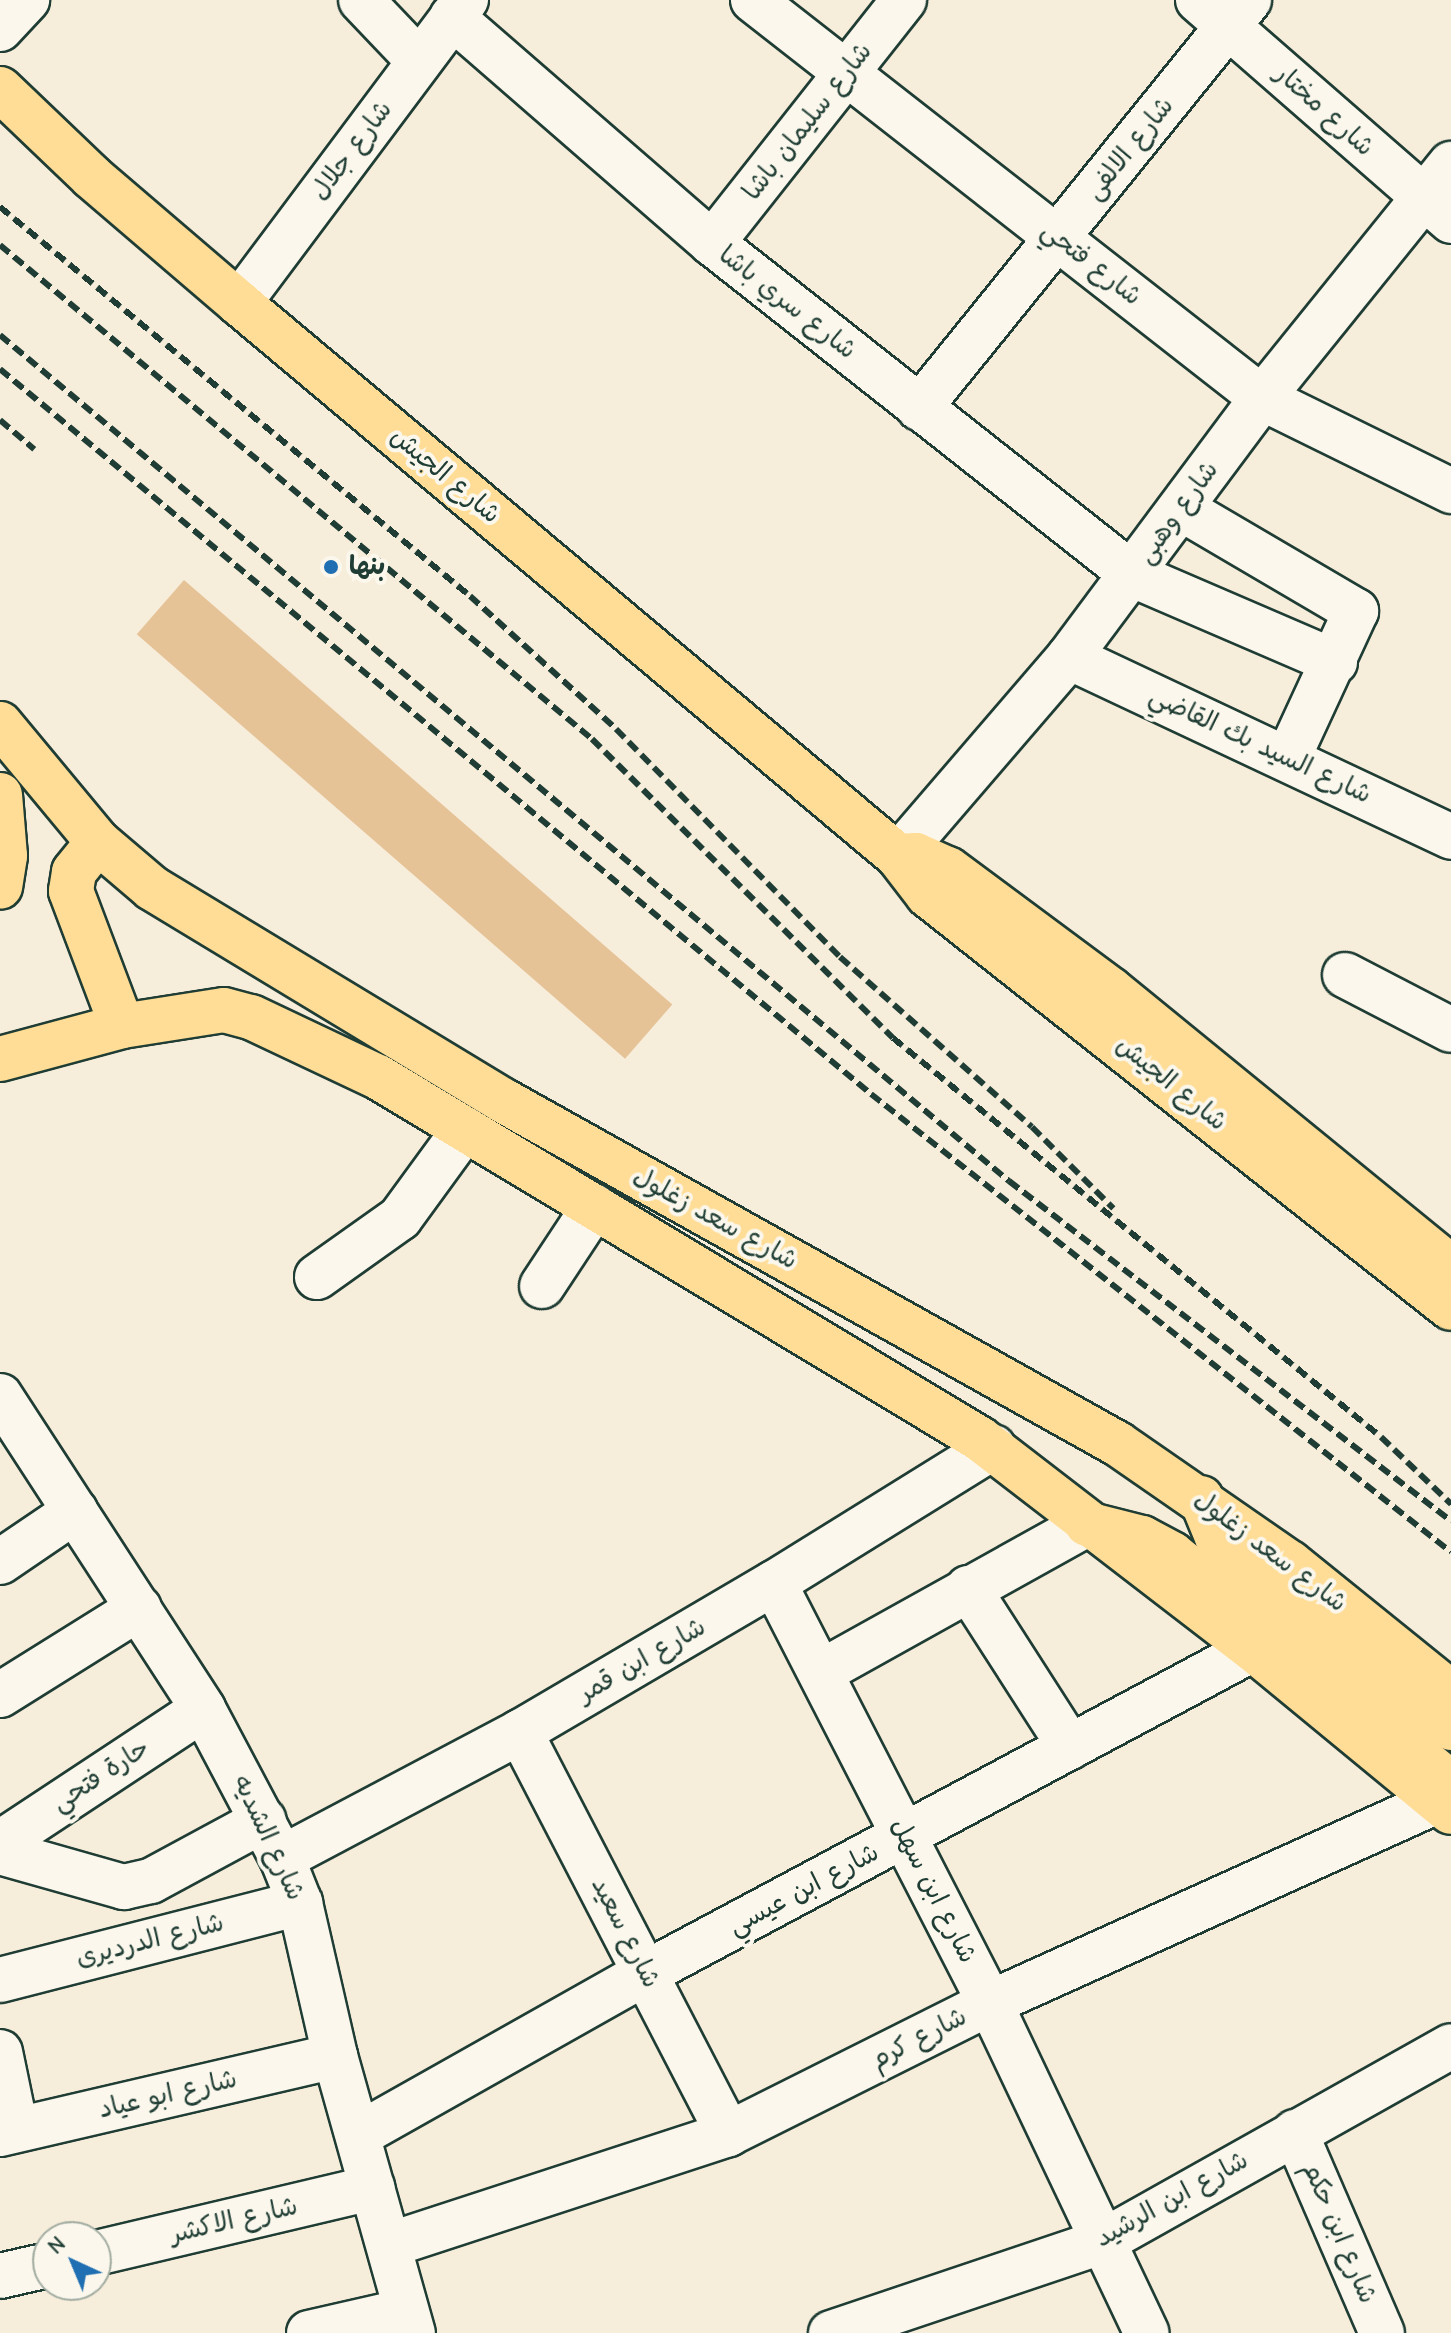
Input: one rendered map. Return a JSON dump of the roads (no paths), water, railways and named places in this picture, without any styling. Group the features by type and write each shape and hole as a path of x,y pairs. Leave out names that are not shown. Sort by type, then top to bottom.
{"main road":[{"name":"شارع الجيش","path":"0,89 92,177 239,303 898,856 928,895 1451,1308"},
{"name":"شارع سعد زغلول","path":"0,724 98,842 152,888 504,1101 1036,1397 1201,1498 1451,1693"},
{"path":"0,795 5,856 0,887"},
{"path":"98,842 74,872 71,891 122,1026"},
{"name":"شارع الجيش","path":"898,856 933,860 961,878 1111,990 1451,1267"},
{"name":"شارع سعد زغلول","path":"0,1059 122,1026 237,1011 378,1077 993,1447 1087,1524 1444,1792"},
{"path":"1201,1498 1207,1522 1227,1547 1451,1728"},
{"path":"1087,1524 1142,1538 1172,1554 1444,1792"}],"street":[{"path":"0,29 27,0"},
{"path":"361,0 419,61"},
{"name":"شارع فتحي","path":"753,0 1262,398 1451,491"},
{"name":"شارع سليمان باشا","path":"712,243 904,0"},
{"name":"شارع جلال","path":"239,303 459,9"},
{"name":"شارع سري باشا","path":"459,9 712,243 1133,575 1335,662"},
{"name":"شارع مختار","path":"1225,9 1437,210"},
{"name":"شارع الالفى","path":"919,408 1057,238 1225,9"},
{"name":"شارع وهبى","path":"898,856 1069,657 1262,398 1437,210 1451,164"},
{"path":"1182,509 1349,604 1358,616 1288,758"},
{"name":"شارع السيد بك القاضي","path":"1069,657 1449,833"},
{"path":"1345,975 1451,1030"},
{"path":"317,1277 400,1218 465,1129"},
{"path":"542,1286 594,1207"},
{"name":"شارع الشديه","path":"0,1396 13,1450 75,1511 203,1709 273,1839 300,1903 335,2056 410,2322"},
{"name":"شارع ابن قمر","path":"0,1852 105,1885 136,1886 273,1839 520,1732 774,1583 993,1447"},
{"path":"0,1562 75,1511"},
{"path":"821,1672 1087,1524"},
{"name":"شارع ابن سهل","path":"774,1583 990,2003 1147,2333"},
{"path":"968,1588 1070,1747"},
{"path":"0,1695 139,1608"},
{"name":"شارع ابن عيسي","path":"358,2135 646,1973 1253,1649"},
{"name":"حارة فتحي","path":"0,1843 203,1709"},
{"name":"شارع سعيد","path":"520,1732 728,2134"},
{"name":"شارع كرم","path":"389,2245 728,2134 990,2003 1444,1792"},
{"name":"شارع الدرديرى","path":"0,1980 300,1903"},
{"name":"شارع ابن الرشيد","path":"831,2333 1102,2242 1451,2046"},
{"path":"0,2052 8,2131"},
{"name":"شارع ابو عياد","path":"8,2131 335,2056"},
{"name":"شارع ابن حكم","path":"1295,2132 1382,2333"},
{"name":"شارع الاكشر","path":"112,2249 372,2188"},
{"path":"0,2276 32,2269"},
{"path":"309,2333 410,2322"}],"railway":[{"path":"0,207 470,596 616,729 840,957 1032,1127 1113,1208"},
{"path":"0,245 592,739 893,1038 1381,1437 1451,1504"},
{"path":"0,335 1009,1181 1451,1521"},
{"path":"0,369 871,1094 1451,1552"},
{"path":"0,420 34,449"}],"place":[{"name":"بنها","path":"331,567"}]}
